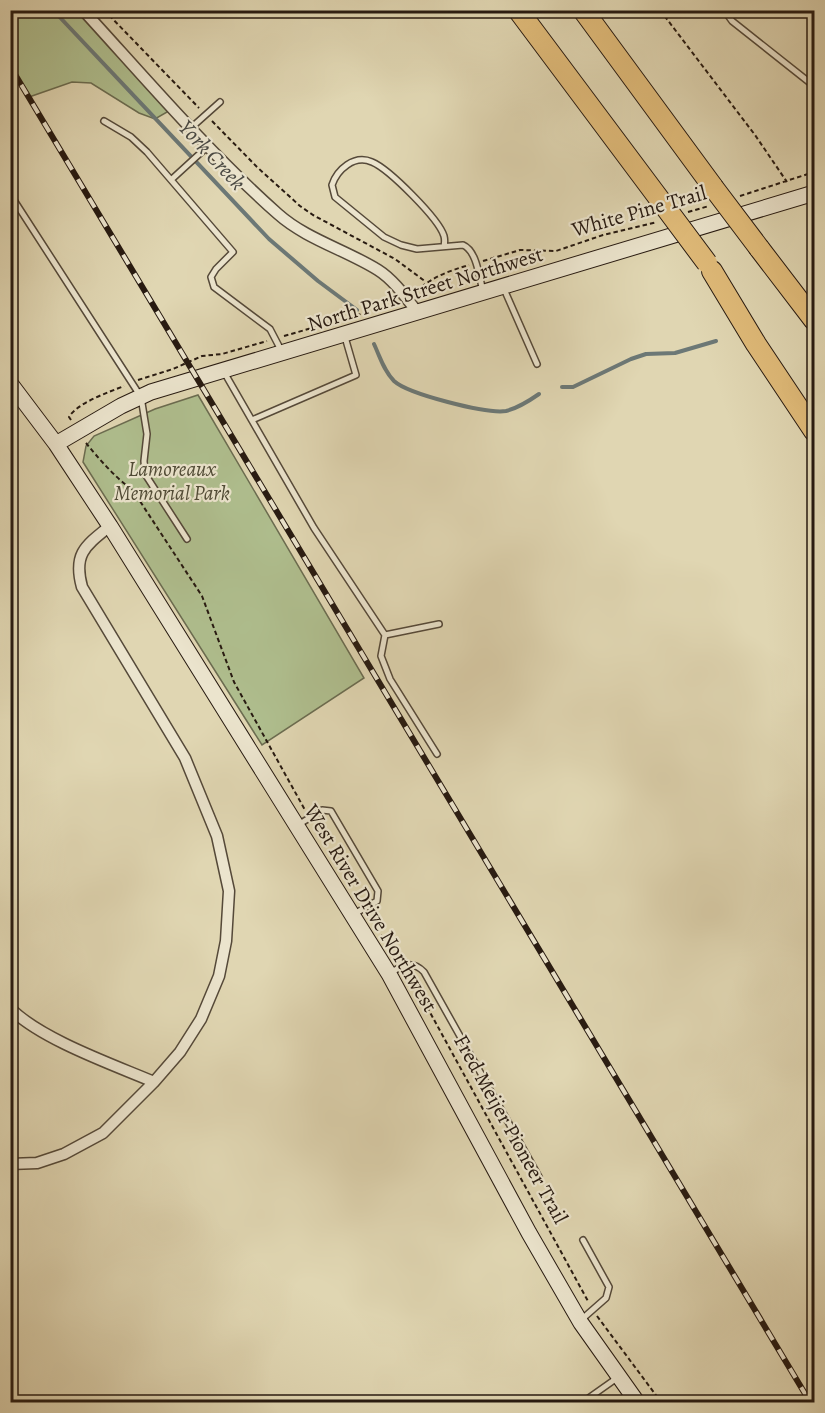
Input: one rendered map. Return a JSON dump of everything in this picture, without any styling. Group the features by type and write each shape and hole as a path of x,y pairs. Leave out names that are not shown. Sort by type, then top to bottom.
{"highway":[{"path":"518,10 661,213 710,267 814,405"},
{"path":"583,10 713,196 759,248 814,320"},
{"path":"710,267 756,345 814,431"}],"main road":[{"name":"North Park Street Northwest","path":"56,444 141,397 814,193"},
{"name":"West River Drive Northwest","path":"10,383 56,444 303,821 358,912 529,1233 580,1321 637,1402"}],"street":[{"path":"82,10 208,146 280,216 379,271 418,314"},
{"path":"10,1164 36,1163 64,1154 102,1133 154,1082 180,1052 201,1019 219,976 226,941 229,891 217,836 185,758 82,587 78,572 79,558 91,541 110,526"},
{"path":"10,1008 43,1032 154,1082"}],"lane":[{"path":"724,10 732,21 814,86"},
{"path":"192,127 220,102"},
{"path":"104,121 131,137 172,179 233,252 211,277 214,286 270,329 283,353"},
{"path":"172,179 208,146"},
{"path":"444,246 443,234 403,186 373,162 358,161 348,164 338,172 332,185 335,197 384,237 417,249 467,246 470,249 484,293"},
{"path":"10,194 141,397 147,434 145,474 187,539"},
{"path":"503,288 537,364"},
{"path":"252,420 356,375 344,335"},
{"path":"224,371 314,528 385,635 381,656 390,679 437,754"},
{"path":"385,635 439,624"},
{"path":"303,821 322,810 331,811 378,891 377,902 358,912"},
{"path":"389,974 404,965 416,966 424,972 539,1177"},
{"path":"580,1321 606,1298 609,1287 582,1240"},
{"path":"584,1402 619,1377"}],"path":[{"name":"White Pine Trail","path":"104,10 257,167 300,206 321,220 395,259 426,282 446,271 520,250 556,251 661,213"},
{"path":"660,10 755,135 787,182"},
{"name":"White Pine Trail","path":"733,198 814,172"},
{"name":"White Pine Trail","path":"680,215 713,196"},
{"path":"132,489 202,596 234,682 303,821 327,848"},
{"name":"Fred Meijer Pioneer Trail","path":"358,912 404,965 593,1309 662,1402"}],"green space":[{"path":"11,11 83,11 174,108 155,119 139,113 91,83 72,82 29,97 11,66"},
{"name":"Lamoreaux Memorial Park","path":"198,395 364,678 262,745 83,462 86,446 94,436 155,409"}],"waterway":[{"name":"York Creek","path":"53,10 269,239 318,281 357,310"},
{"name":"York Creek","path":"562,387 573,387 646,354 675,353 716,341"},
{"name":"York Creek","path":"374,344 394,381 430,397 465,406 506,411 539,394"}],"railway":[{"path":"10,66 810,1402"}]}
